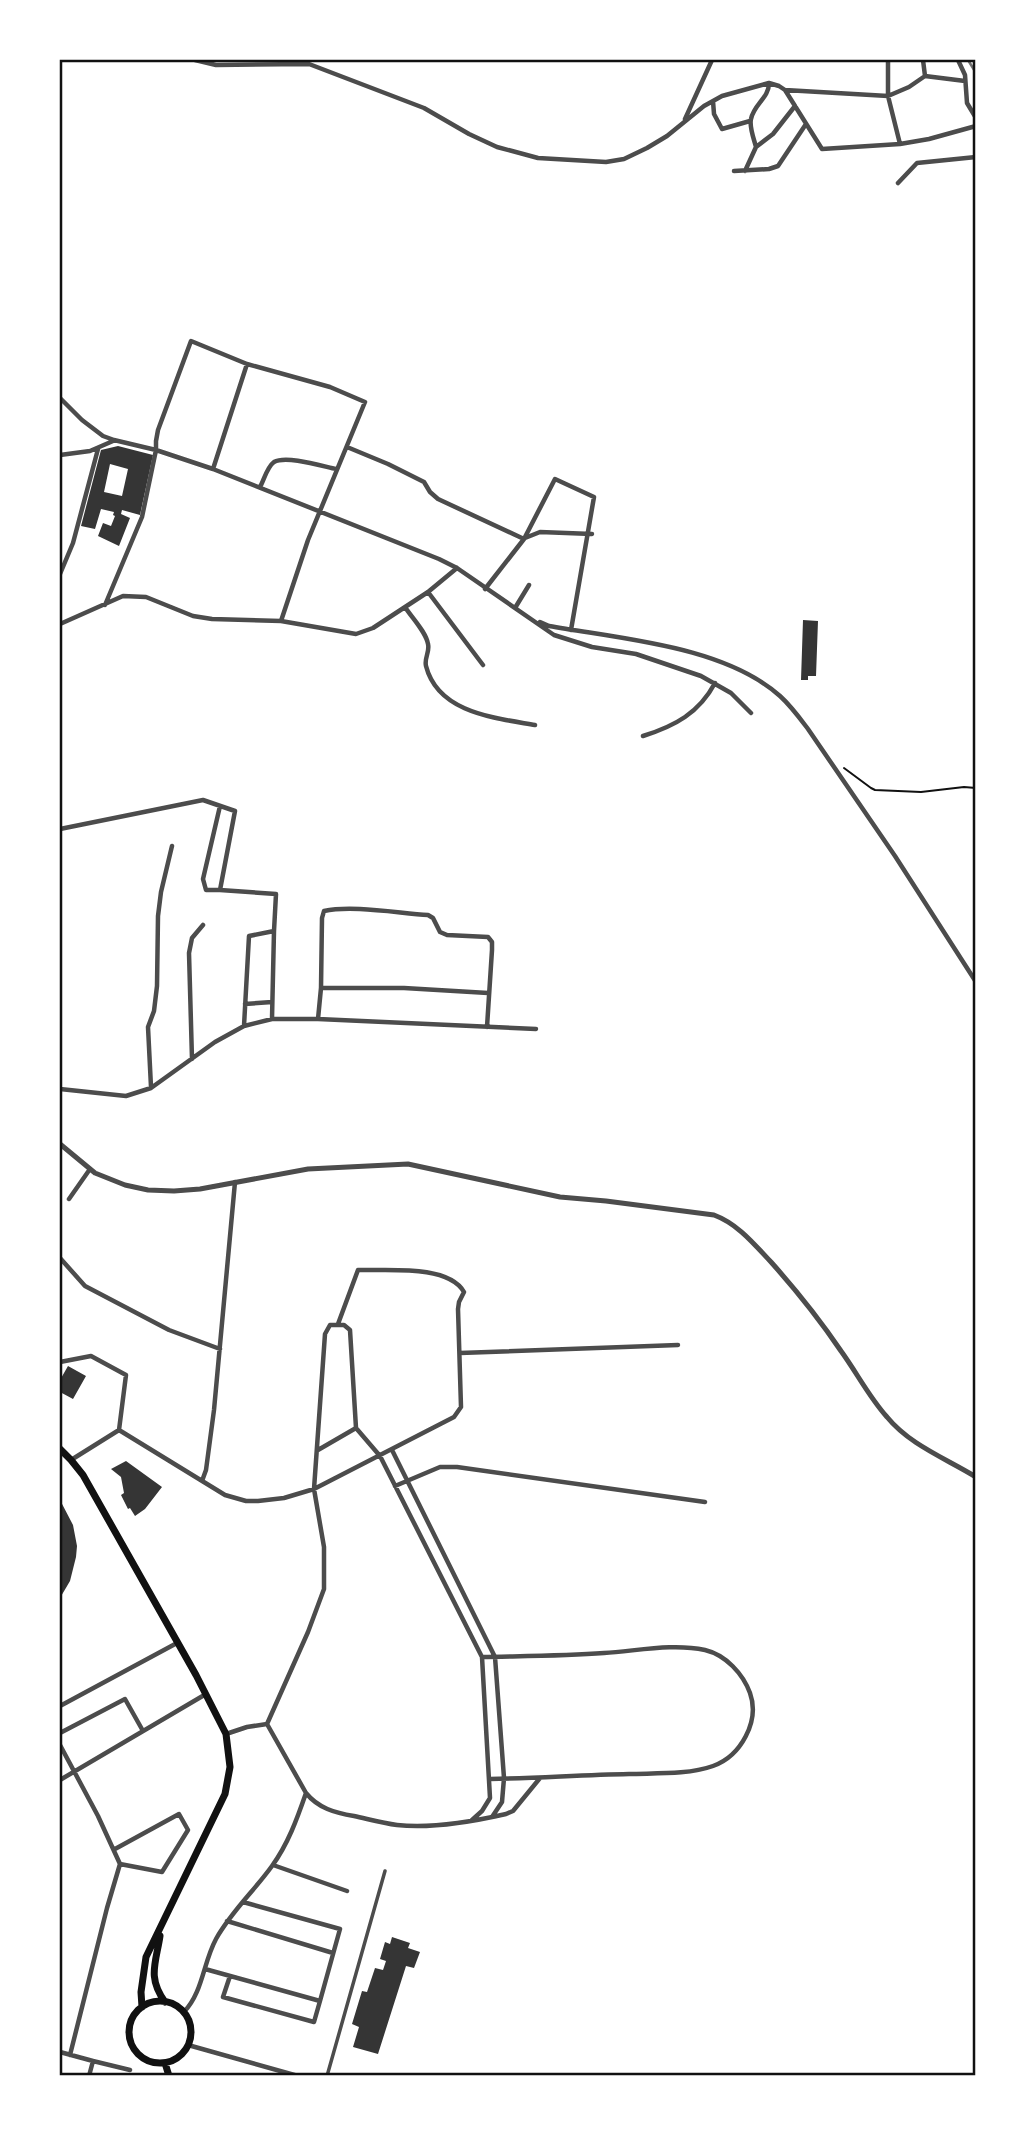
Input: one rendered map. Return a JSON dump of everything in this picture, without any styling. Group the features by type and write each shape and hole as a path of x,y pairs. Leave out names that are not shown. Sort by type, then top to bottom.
{"main road":[{"path":"60,1449 83,1475 206,1693 226,1734 230,1767 225,1794 146,1957 141,1993 142,2007"},
{"path":"162,1928 153,1974 157,1991 164,2002"},
{"path":"152,2002 164,2002 175,2005 184,2012 191,2034 183,2053 174,2060 155,2063 137,2053 131,2044 130,2024 142,2007 152,2002"},
{"path":"165,2063 169,2076"}],"street":[{"path":"195,60 216,65 309,64 424,108 497,147 538,158 606,162 624,159 657,142 713,101 749,87 769,83 785,90 822,149 900,144 975,126"},
{"path":"684,122 712,60"},
{"path":"888,60 888,96 900,144"},
{"path":"923,60 925,76"},
{"path":"958,60 965,81 967,103 975,118"},
{"path":"785,90 888,96 925,76 965,81"},
{"path":"756,147 750,121 769,92 769,83"},
{"path":"713,101 714,114 722,129 750,121"},
{"path":"745,171 756,147 772,134 795,106"},
{"path":"734,171 778,166 806,124"},
{"path":"898,183 917,163 975,157"},
{"path":"105,605 142,517 158,430 191,341 247,365 330,387 365,402 319,510 281,621"},
{"path":"213,469 247,365"},
{"path":"60,398 103,436 213,469 457,568 554,635 592,647 636,654 682,669 731,693 751,713"},
{"path":"60,455 98,449 114,440"},
{"path":"347,447 424,482 438,499 524,539 540,533 590,534"},
{"path":"60,574 73,543 98,449"},
{"path":"260,487 277,460 336,469"},
{"path":"485,589 524,539 555,479 594,497 590,534 571,630"},
{"path":"60,624 123,596 146,597 193,616 281,621 356,634 373,628 428,592 457,568"},
{"path":"515,608 529,585"},
{"path":"428,592 483,665"},
{"path":"405,607 428,642 425,664 433,682 442,693 478,715 535,725"},
{"path":"531,618 549,626 702,655 749,676 778,694 808,729 895,856 975,982"},
{"path":"643,736 672,726 688,716 705,699 715,683"},
{"path":"60,829 203,800 235,811 220,890"},
{"path":"220,806 203,879 206,890 276,894 272,1019"},
{"path":"151,1088 148,1027 154,1011 157,986 160,892 172,846"},
{"path":"318,1019 321,918 324,911 333,909 428,915 433,918 440,932 447,935 488,937 492,942 492,950 487,1027"},
{"path":"192,1059 189,953 192,938 203,925"},
{"path":"244,1026 249,936 274,931"},
{"path":"321,988 404,988 488,993"},
{"path":"246,1004 272,1002"},
{"path":"60,1089 127,1096 151,1088 215,1042 244,1026 272,1019 536,1029"},
{"path":"60,1146 90,1169 125,1185 148,1190 189,1190 308,1169 408,1164 560,1197 714,1215 736,1227 753,1242 784,1277 840,1348 874,1402 899,1430 975,1477"},
{"path":"69,1199 90,1169"},
{"path":"202,1481 206,1470 220,1349 235,1182"},
{"path":"60,1258 85,1286 169,1330 220,1349"},
{"path":"119,1430 225,1495 246,1501 284,1497 314,1489 454,1417 461,1406 458,1309 464,1292 461,1286 438,1273 358,1270 338,1324"},
{"path":"267,1724 322,1597 324,1547 314,1489 325,1334 330,1325 338,1324 347,1326 350,1330 356,1428 380,1456 482,1657 491,1798 472,1820"},
{"path":"460,1353 678,1345"},
{"path":"60,1362 91,1356 126,1375 119,1430"},
{"path":"318,1450 356,1428"},
{"path":"71,1460 119,1430"},
{"path":"392,1450 495,1657 504,1778 502,1802 492,1817"},
{"path":"396,1486 440,1467 457,1466 705,1502"},
{"path":"60,1706 177,1643"},
{"path":"482,1657 566,1656 661,1649 705,1650 721,1657 741,1675 750,1692 752,1713 748,1733 734,1753 712,1767 668,1772 491,1779"},
{"path":"60,1780 206,1693"},
{"path":"60,1733 125,1699 143,1731"},
{"path":"226,1734 267,1724"},
{"path":"267,1724 312,1802 347,1815 397,1825 422,1826 472,1820 513,1811 541,1777"},
{"path":"60,1745 115,1849 120,1864 70,2055"},
{"path":"184,2012 196,1996 214,1942 227,1921 273,1865 294,1827 306,1793"},
{"path":"115,1849 179,1814 188,1830 162,1872 120,1864"},
{"path":"273,1865 347,1891"},
{"path":"327,2076 385,1871"},
{"path":"230,1976 223,1997 314,2022 340,1929 243,1902"},
{"path":"227,1921 333,1953"},
{"path":"205,1969 320,2001"},
{"path":"188,2045 298,2076"},
{"path":"60,2052 130,2070"},
{"path":"89,2076 93,2061"}],"path":[{"path":"841,765 875,790 922,792 975,788"}],"building":[{"path":"118,446 153,455 140,515 122,510 121,514 130,518 119,546 98,536 103,523 111,526 114,512 101,509 95,529 81,526 101,450","holes":["110,464 128,469 122,496 104,492"]},
{"path":"803,620 818,621 816,676 808,676 808,680 801,680"},
{"path":"68,1366 86,1376 73,1399 60,1392 60,1380"},
{"path":"126,1461 162,1487 145,1509 135,1516 121,1495 124,1493 121,1477 111,1469"},
{"path":"60,1500 73,1525 77,1546 70,1581 60,1598"},
{"path":"392,1937 410,1943 408,1948 420,1952 414,1968 406,1966 378,2054 353,2047 359,2027 352,2024 362,1991 367,1992 375,1968 383,1970 386,1961 380,1959 385,1942 390,1944"}],"railway":[{"path":"968,60 976,73"}]}
